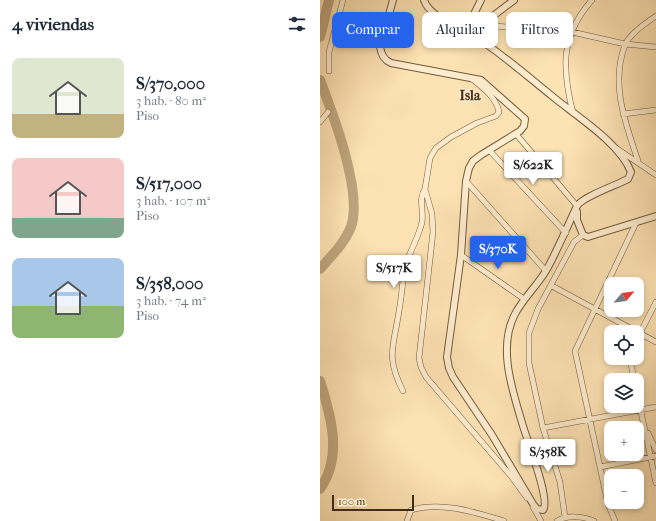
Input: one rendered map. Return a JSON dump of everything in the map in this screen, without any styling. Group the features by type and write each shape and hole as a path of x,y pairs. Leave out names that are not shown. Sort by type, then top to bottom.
{"street":[{"path":"329,71 329,52 343,0"},
{"path":"393,0 380,47 386,60 391,63 471,78 484,82 523,116 525,124 516,134 488,150 471,163 466,181 462,255 448,350 449,368 453,377 492,435 537,509 543,510 545,505 541,480 523,426 507,358 507,342 510,326 524,299 546,270 566,233 577,208 630,176 631,172 626,163 612,145"},
{"path":"424,0 435,12"},
{"path":"475,12 481,0"},
{"path":"498,12 514,0"},
{"path":"573,30 581,12 592,0"},
{"path":"638,162 619,96 620,73 626,44 643,25 656,16"},
{"path":"573,32 626,44 656,47"},
{"path":"491,48 516,66 612,145 656,175"},
{"path":"568,48 565,61 565,76 573,113"},
{"path":"471,78 487,91 497,106 499,112 496,116 477,123 451,137 436,148 430,158 425,189 432,214 433,232 419,358 421,367 438,393 511,476 541,521"},
{"path":"623,114 656,110"},
{"path":"320,122 328,112"},
{"path":"516,134 577,208 577,220 583,235 588,238 656,216"},
{"path":"488,150 566,233"},
{"path":"466,181 546,270"},
{"path":"403,391 394,373 392,355 394,333 399,314 406,264 417,239 423,220 422,193 425,189"},
{"path":"615,521 608,504 575,352 636,223"},
{"path":"565,517 560,482 543,428 529,363 529,333 538,309 552,286 574,242 583,235"},
{"path":"462,255 524,299"},
{"path":"552,286 624,325"},
{"path":"643,325 656,302"},
{"path":"644,336 656,342"},
{"path":"644,409 656,407"},
{"path":"543,428 624,413"},
{"path":"644,424 656,450"},
{"path":"644,424 653,457 656,483"},
{"path":"600,467 653,457"},
{"path":"407,521 411,510 422,506 461,508 504,521"},
{"path":"557,521 565,517 589,518 594,521"}],"waterway":[{"path":"320,37 329,0"},
{"path":"320,80 345,153 350,174 354,212 351,227 345,239 320,269"},
{"path":"320,381 328,408 333,436 331,463 327,476 320,489"}],"district":[{"name":"Isla","path":"470,95"}]}
